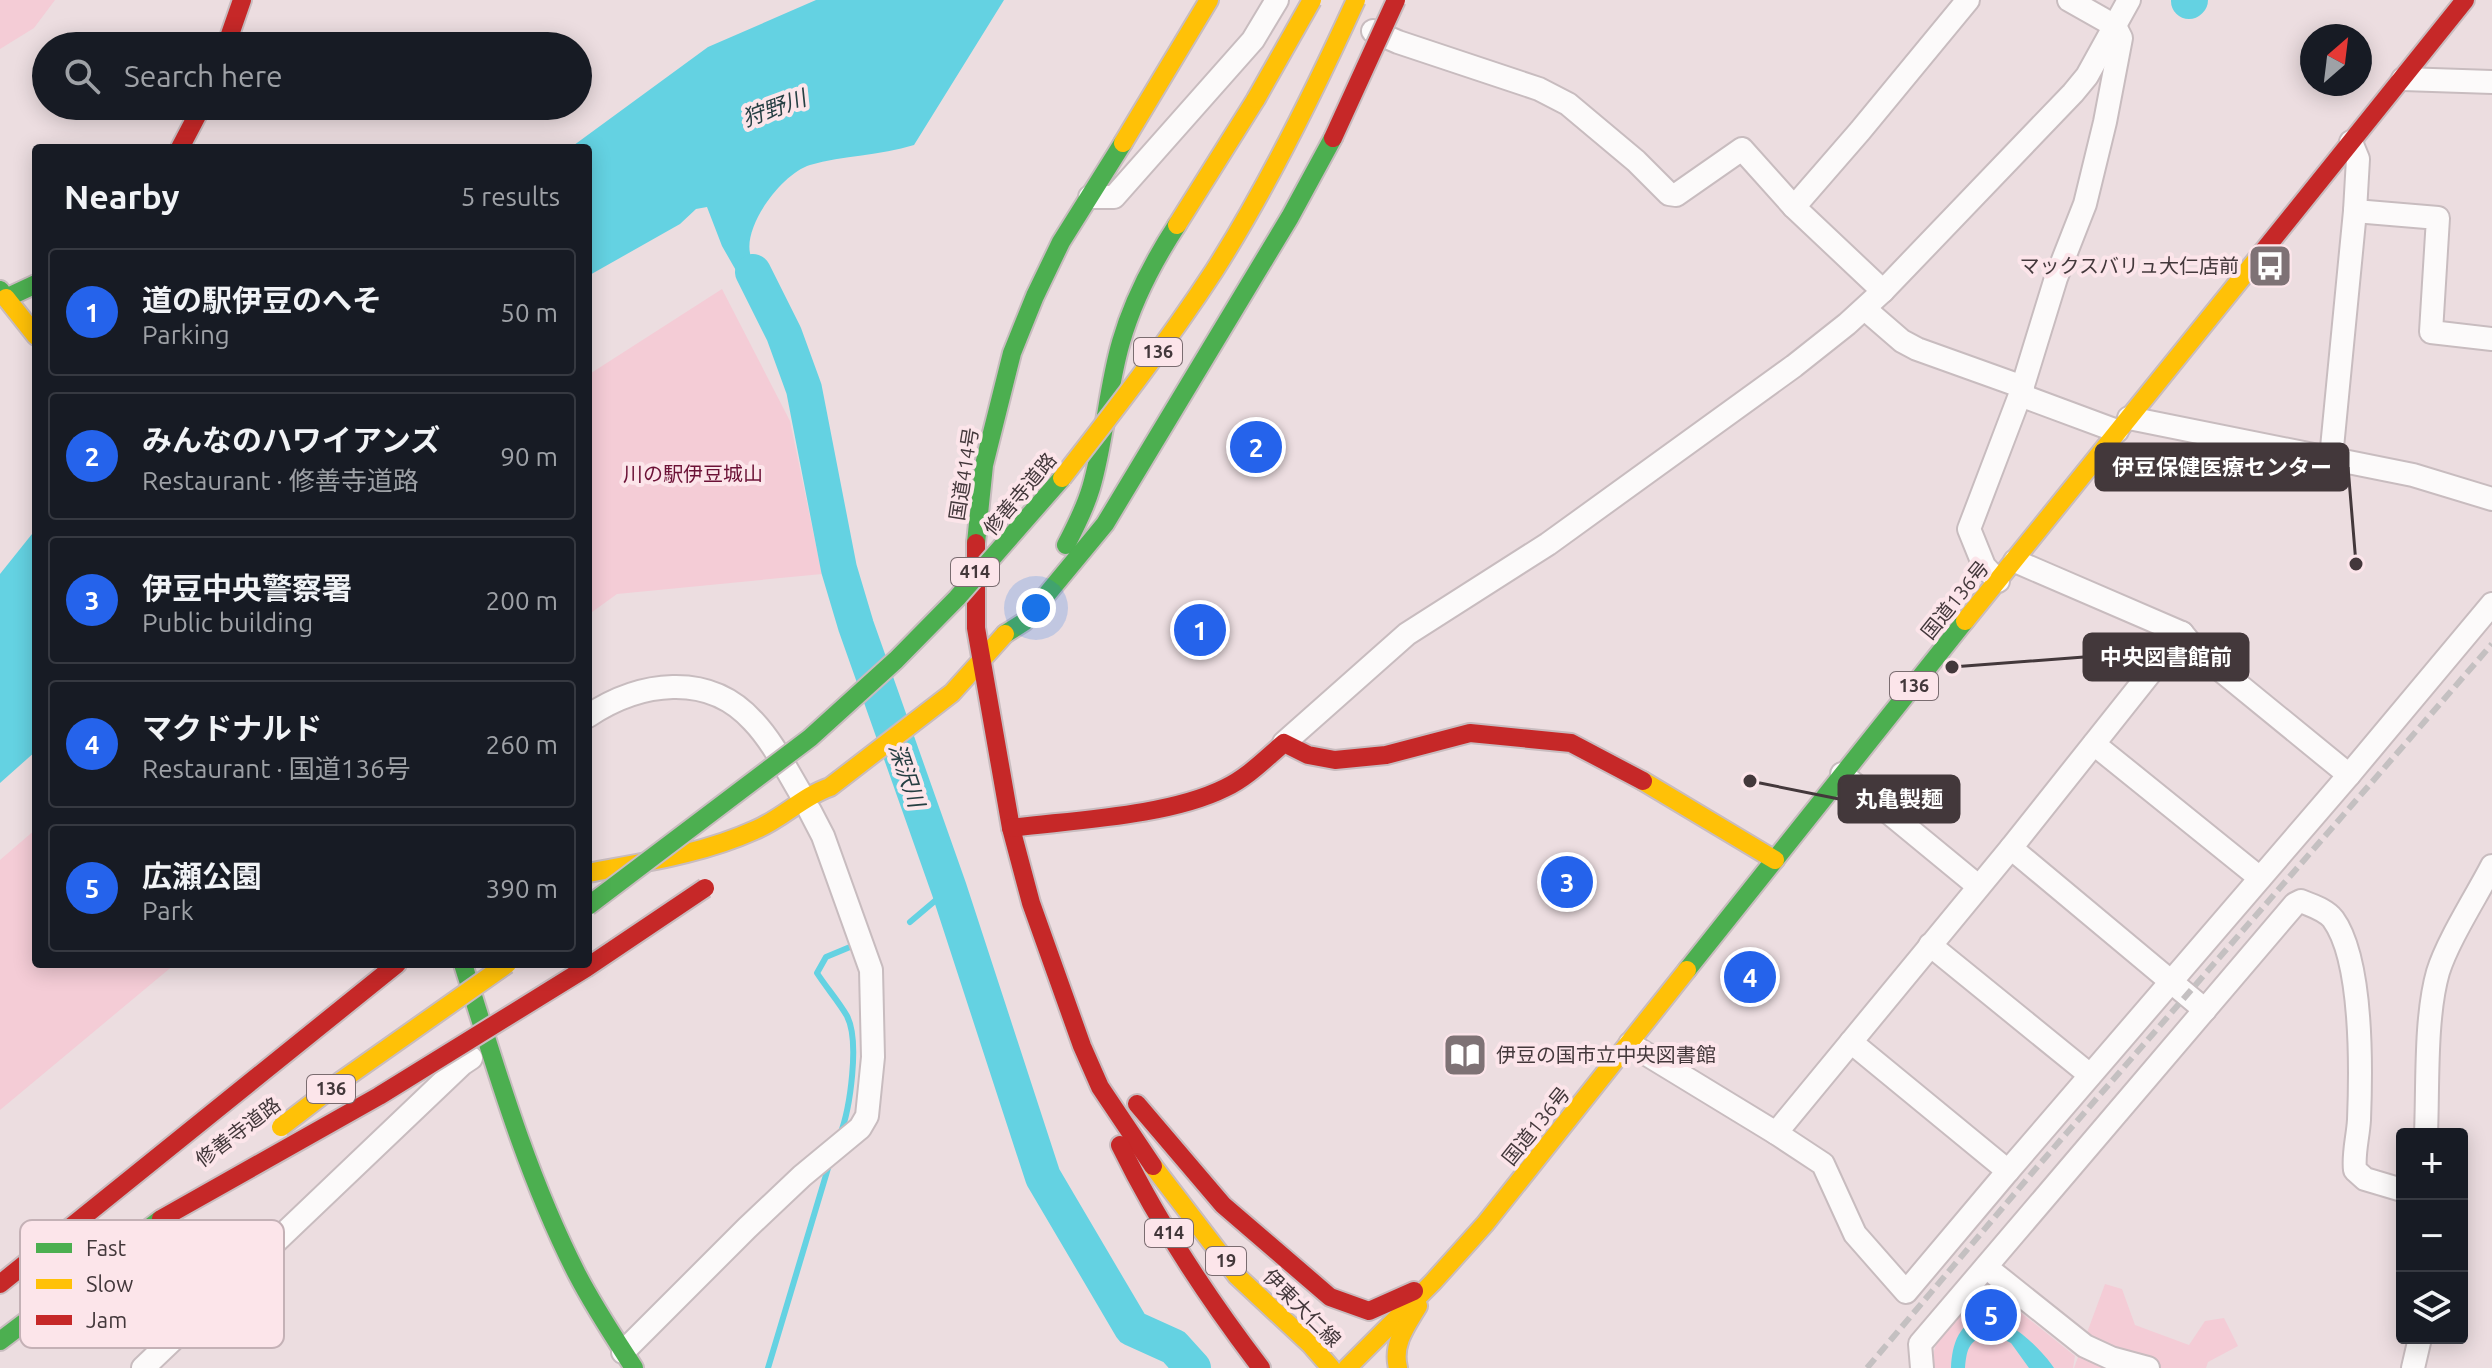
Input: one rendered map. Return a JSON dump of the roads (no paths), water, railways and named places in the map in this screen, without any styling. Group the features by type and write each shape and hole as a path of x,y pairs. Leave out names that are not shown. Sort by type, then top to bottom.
{"main road":[{"path":"231,32 242,0"},
{"name":"国道414号","path":"1153,1166 1100,1087 1082,1046 1031,903 1011,828 976,628 976,547 984,465 991,435 1012,353 1035,296 1061,242 1209,0"},
{"name":"136","path":"981,660 1005,634 1017,611 1057,558 1087,504 1098,467 1128,316 1149,269 1256,99 1310,0"},
{"name":"修善寺道路","path":"592,903 810,738 937,619 1053,490 1138,381 1215,269 1278,158 1356,0"},
{"path":"1005,634 1024,622 1105,524 1267,257 1333,138 1396,0"},
{"name":"国道136号","path":"1350,1365 1433,1282 1485,1224 1842,774 2465,0"},
{"path":"182,144 195,120"},
{"path":"32,285 3,294 32,331"},
{"path":"592,872 712,848 825,798 830,787 952,693 981,660"},
{"path":"1011,828 1145,811 1200,798 1245,777 1284,743 1301,753 1336,760 1408,750 1455,734 1470,733 1571,743 1624,770 1775,860"},
{"path":"763,845 807,805"},
{"path":"592,964 711,884"},
{"path":"78,1220 392,968"},
{"path":"464,968 556,1232 621,1363"},
{"name":"修善寺道路","path":"161,1219 341,1081 501,968"},
{"path":"161,1219 379,1096 586,968"},
{"name":"414","path":"1066,998 1100,1044"},
{"path":"1124,1085 1223,1205 1330,1297 1369,1311 1433,1282"},
{"name":"414","path":"1100,1087 1111,1126 1136,1179 1213,1305 1261,1368"},
{"name":"伊東大仁線","path":"1153,1166 1237,1276 1311,1345 1331,1368"},
{"path":"0,1284 20,1267"},
{"path":"1398,1368 1395,1360 1399,1338 1433,1282"},
{"path":"1330,1297 1342,1323"},
{"name":"修善寺道路","path":"0,1341 20,1326"},
{"path":"1347,1343 1350,1365 1375,1368"}],"street":[{"path":"1090,197 1114,197 1253,40 1277,0"},
{"path":"1310,0 1398,42 1539,89 1568,104 1636,161 1669,194 1676,195 1742,149 1794,207 1883,291"},
{"path":"1794,207 1968,0"},
{"path":"1998,581 1984,566 1969,529 2021,391 2056,278 2085,204 2121,38 2115,26 2069,0"},
{"path":"1284,743 1407,634 1548,544 1794,366 1865,309 2073,93 2087,76 2129,0"},
{"path":"2403,79 2492,82"},
{"path":"2331,458 2355,211 2358,159 2351,142"},
{"path":"2355,211 2438,218 2431,332 2492,339"},
{"path":"1865,309 1902,341 1917,349 2021,391 2123,424 2331,458 2413,475 2492,499"},
{"path":"2015,561 2182,633 2196,650 2349,775"},
{"path":"1630,1044 1823,1164 1855,1234 1906,1292 2492,604"},
{"path":"1776,1133 2011,848 2182,633"},
{"path":"592,714 636,691 657,687 696,689 718,696 752,719 765,735 823,836 871,970 873,1009 870,1096 867,1116 860,1128 747,1228 621,1363"},
{"path":"2094,744 2260,878"},
{"path":"1842,774 1978,886"},
{"path":"2011,848 2205,1010"},
{"path":"2426,1128 2431,1029 2439,970 2492,866"},
{"path":"1922,1368 1920,1344 2295,904 2301,901 2331,917 2350,961 2358,1031 2359,1100 2355,1170 2365,1179 2396,1188"},
{"path":"1930,945 2090,1075"},
{"path":"1851,1042 2008,1171"},
{"path":"284,1234 462,1064 491,1050"},
{"path":"1986,1267 2085,1346 2111,1358 2148,1368"},
{"path":"2413,1368 2419,1344"},
{"path":"143,1368 164,1348"}],"water":[{"name":"狩野川","path":"816,0 1004,0 914,145 810,165 788,178 768,201 753,228 750,241 750,253 755,265 780,307 766,323 722,246 707,207 696,209 680,224 592,274 592,144 575,144 708,47"},
{"path":"32,534 32,755 0,783 0,574"},
{"path":"1986,1318 2015,1329 2054,1368 2029,1368 2011,1343 1990,1333 1970,1346 1965,1368 1951,1368 1955,1342 1963,1328"}],"waterway":[{"name":"深沢川","path":"753,272 784,334 804,389 839,569 856,626 949,889 1043,1177 1132,1328 1174,1347 1193,1368"},
{"path":"910,922 949,889"},
{"path":"840,1135 852,1075 853,1041 847,1016 817,973 826,957 850,947"},
{"path":"768,1368 829,1165"}],"railway":[{"path":"1867,1368 2038,1166 2492,644"}],"place":[{"name":"マックスバリュ大仁店前","path":"2270,266"},
{"name":"みんなのハワイアンズ","path":"1256,447"},
{"name":"伊豆保健医療センター","path":"2356,564"},
{"name":"道の駅伊豆のへそ","path":"1200,630"},
{"name":"中央図書館前","path":"1952,667"},
{"name":"丸亀製麺","path":"1750,781"},
{"name":"伊豆中央警察署","path":"1567,882"},
{"name":"マクドナルド","path":"1750,977"},
{"name":"伊豆の国市立中央図書館","path":"1465,1055"},
{"name":"広瀬公園","path":"1991,1315"}],"park label":[{"name":"川の駅伊豆城山","path":"693,474"}]}
